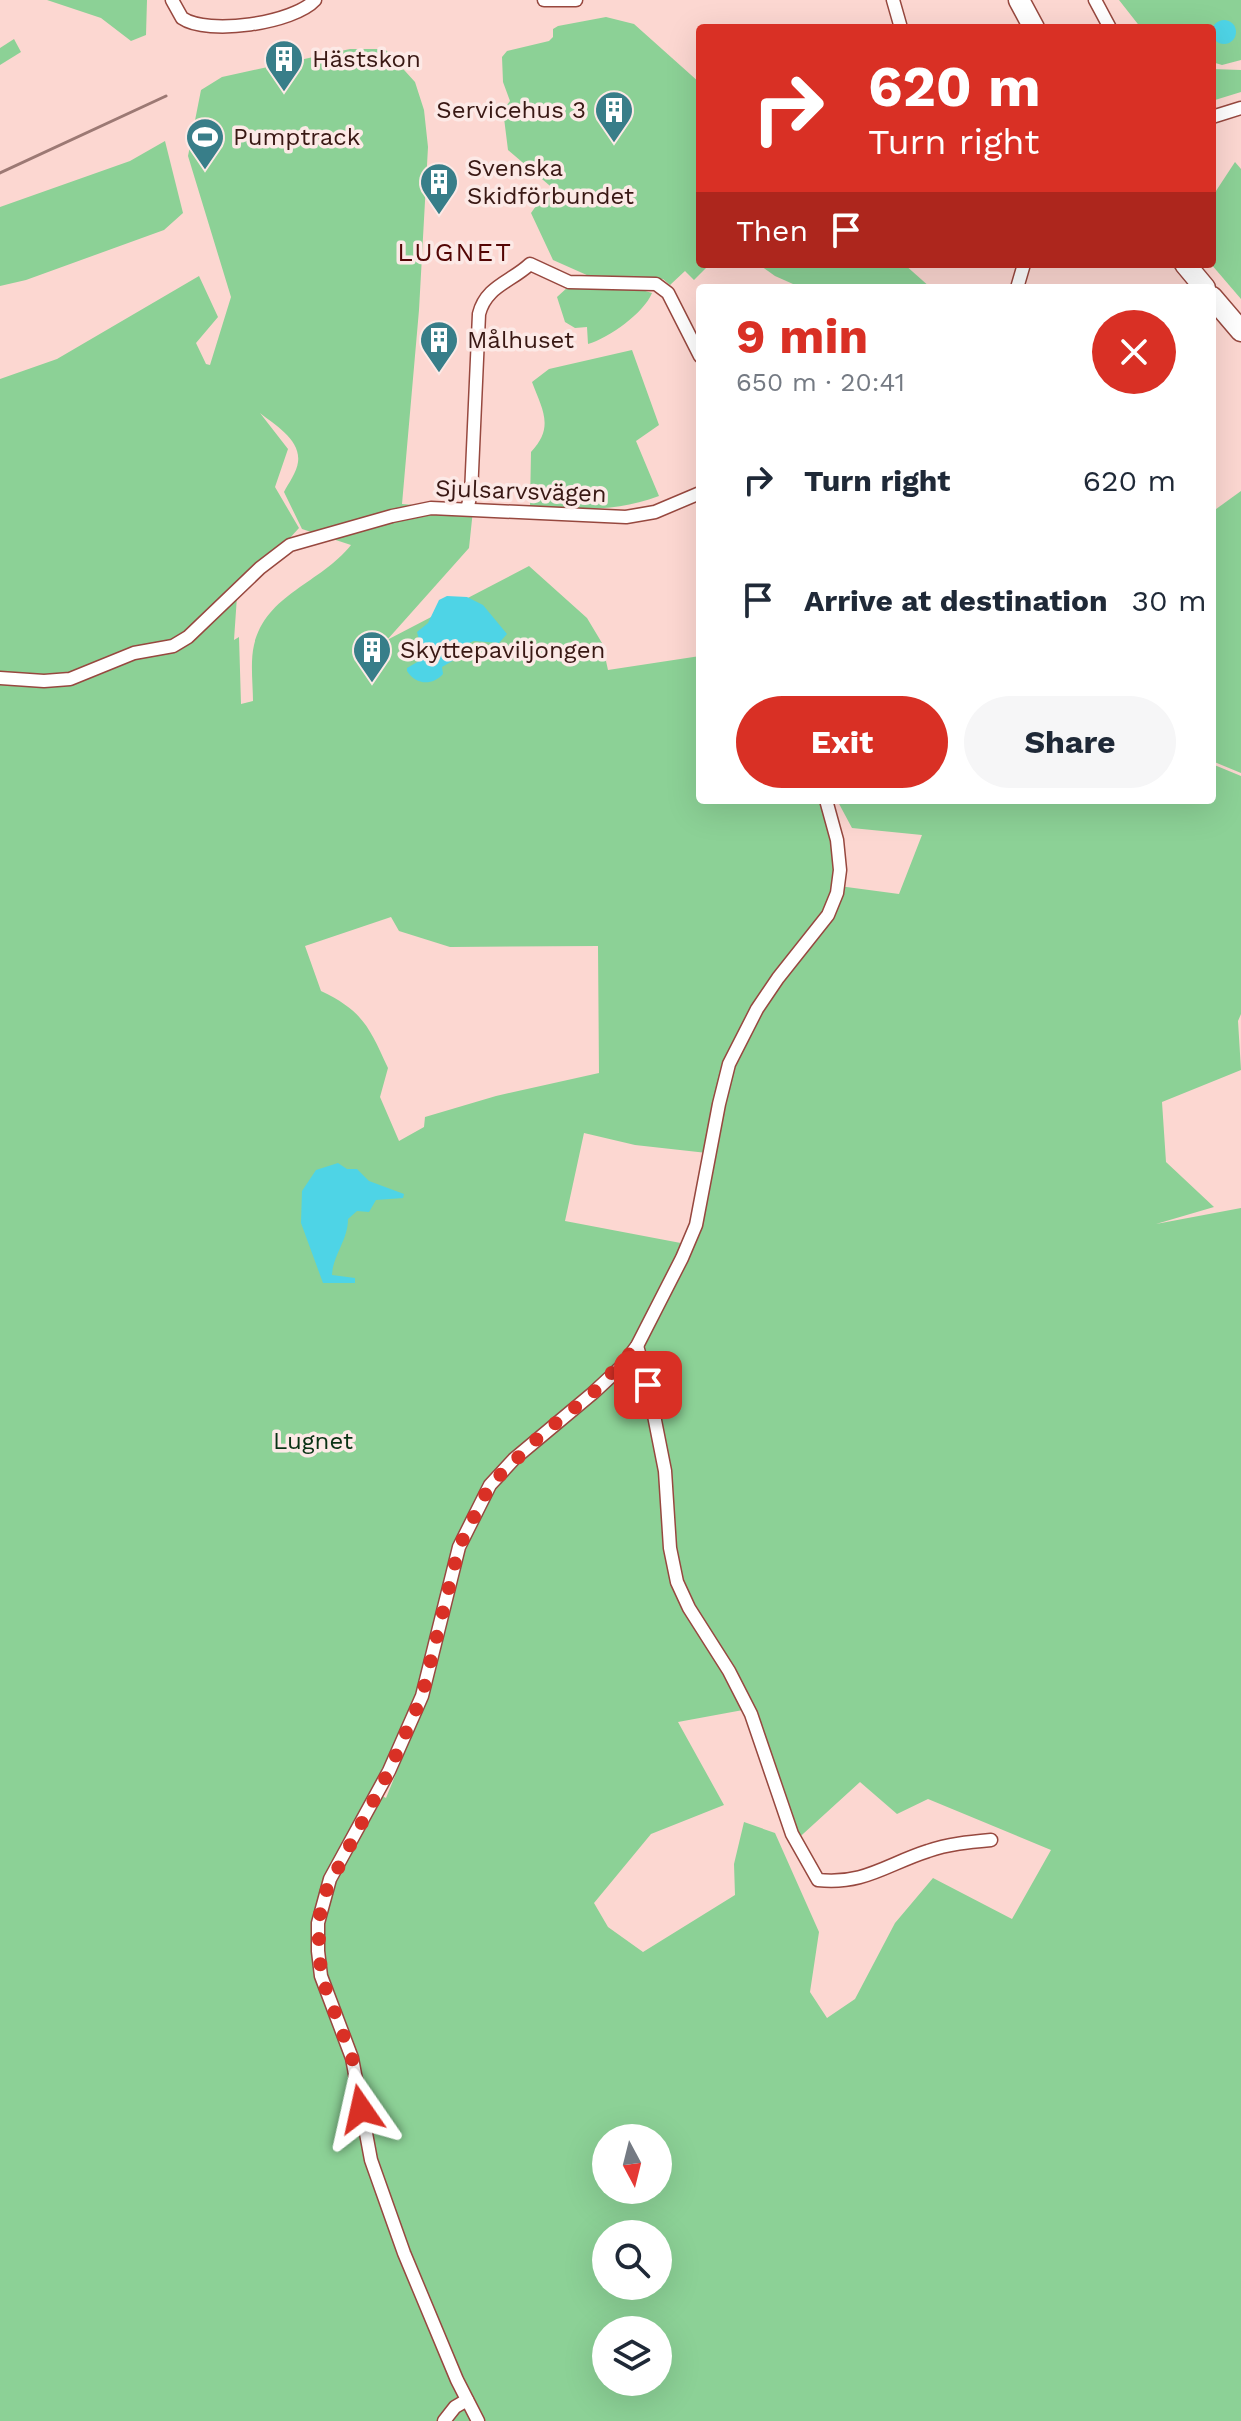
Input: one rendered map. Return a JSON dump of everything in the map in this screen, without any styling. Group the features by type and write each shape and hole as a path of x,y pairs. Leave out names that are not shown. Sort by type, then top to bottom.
{"highway":[{"path":"1188,268 1202,284"},
{"path":"1216,302 1241,331"}],"street":[{"path":"172,0 182,18 205,27 283,17 302,12 315,0"},
{"path":"544,0 576,0"},
{"path":"893,0 900,24"},
{"path":"1095,0 1108,24"},
{"path":"1216,116 1241,108"},
{"path":"467,509 471,494 481,304 491,291 530,264 569,282 656,284 668,293 696,348"},
{"name":"Sjulsarvsvägen","path":"0,678 70,679 134,653 173,646 188,637 260,568 290,545 410,511 467,509 626,517 655,512 696,495"},
{"path":"478,2421 404,2253 371,2160 352,2058 321,1976 318,1923 330,1879 389,1771 422,1696 459,1547 490,1485 542,1434 593,1393 637,1346 696,1225 719,1104 735,1050 778,978 828,915 837,893 840,870 837,840 827,804"},
{"path":"637,1346 665,1471 670,1548 677,1582 682,1596 729,1671 751,1714 792,1834 818,1880 836,1882 859,1879 927,1851 955,1843 991,1840"},
{"path":"444,2421 455,2407 467,2400"}],"green space":[{"path":"47,0 147,0 146,35 131,41 101,18"},
{"path":"1119,0 1241,0 1241,60 1222,65 1216,63 1216,24 1138,24"},
{"path":"606,17 634,24 696,79 696,268 706,268 694,280 685,271 670,285 663,279 589,276 553,260 531,213 541,199 556,191 508,150 503,110 510,101 503,82 502,57 507,51 549,41 553,37 553,29"},
{"path":"14,39 21,52 0,65 0,48"},
{"name":"Lugnet","path":"350,49 385,49 415,82 424,110 428,147 419,310 402,504 473,510 469,548 387,640 529,566 587,618 602,643 608,670 696,657 696,804 828,804 839,886 899,894 922,835 852,828 839,804 1216,804 1216,766 1241,776 1241,1014 1238,1021 1241,1070 1162,1102 1166,1162 1214,1207 1156,1224 1241,1208 1241,2421 0,2421 0,379 57,359 199,276 218,317 196,343 206,364 210,365 231,297 188,156 201,90 222,77","holes":["260,413 286,434 298,454 297,466 284,492 302,529 351,545 270,613 254,645 253,701 241,704 239,637 234,640 237,596 299,528 275,487 288,449","391,917 399,931 450,947 598,946 599,1073 496,1096 425,1117 424,1127 399,1141 380,1097 388,1068 375,1041 356,1013 321,991 305,946","584,1133 635,1145 707,1153 686,1244 565,1221","743,1710 792,1844 860,1782 897,1814 928,1799 1051,1850 1012,1919 933,1878 895,1923 855,1999 827,2018 810,1992 819,1932 775,1833 744,1822 734,1864 735,1895 643,1952 608,1927 594,1903 651,1834 724,1805 678,1722","404,1741 408,1744 386,1798 378,1794"]},
{"path":"1216,69 1241,70 1241,92 1216,100"},
{"path":"165,141 183,213 164,230 26,280 0,286 0,207 130,161"},
{"path":"1235,162 1241,169 1241,299 1214,268 1216,191"},
{"path":"764,268 908,268 926,284 793,284"},
{"path":"568,287 632,287 652,293 642,309 625,324 588,344 587,327 575,328 565,322 557,297"},
{"path":"632,350 659,425 636,441 659,496 611,507 530,507 531,452 543,434 544,426 542,409 532,382 549,369"},
{"path":"1241,491 1241,773 1216,763 1216,509"}],"water":[{"path":"1229,21 1235,27 1233,41 1224,44 1216,42 1215,23"},
{"path":"447,596 467,597 483,605 507,634 499,643 474,641 467,644 454,660 442,667 443,674 439,678 429,682 419,681 411,676 407,668 431,654 430,648 420,643 417,632 428,623 439,600"},
{"path":"338,1163 347,1169 357,1169 369,1181 404,1194 403,1198 376,1200 369,1212 357,1211 348,1219 332,1275 355,1278 355,1283 323,1283 301,1223 302,1191 316,1170"}],"railway":[{"path":"0,173 166,96"}],"place":[{"name":"Hästskon","path":"284,93"},
{"name":"Servicehus 3","path":"614,144"},
{"name":"Pumptrack","path":"205,171"},
{"name":"Svenska Skidförbundet","path":"439,216"},
{"name":"Målhuset","path":"439,374"},
{"name":"Skyttepaviljongen","path":"372,684"}],"district":[{"name":"LUGNET","path":"455,252"}],"route":[{"path":"361,2109 352,2058 321,1976 318,1923 330,1879 389,1771 422,1696 459,1547 490,1485 514,1459 621,1367 637,1346 648,1385"}]}
